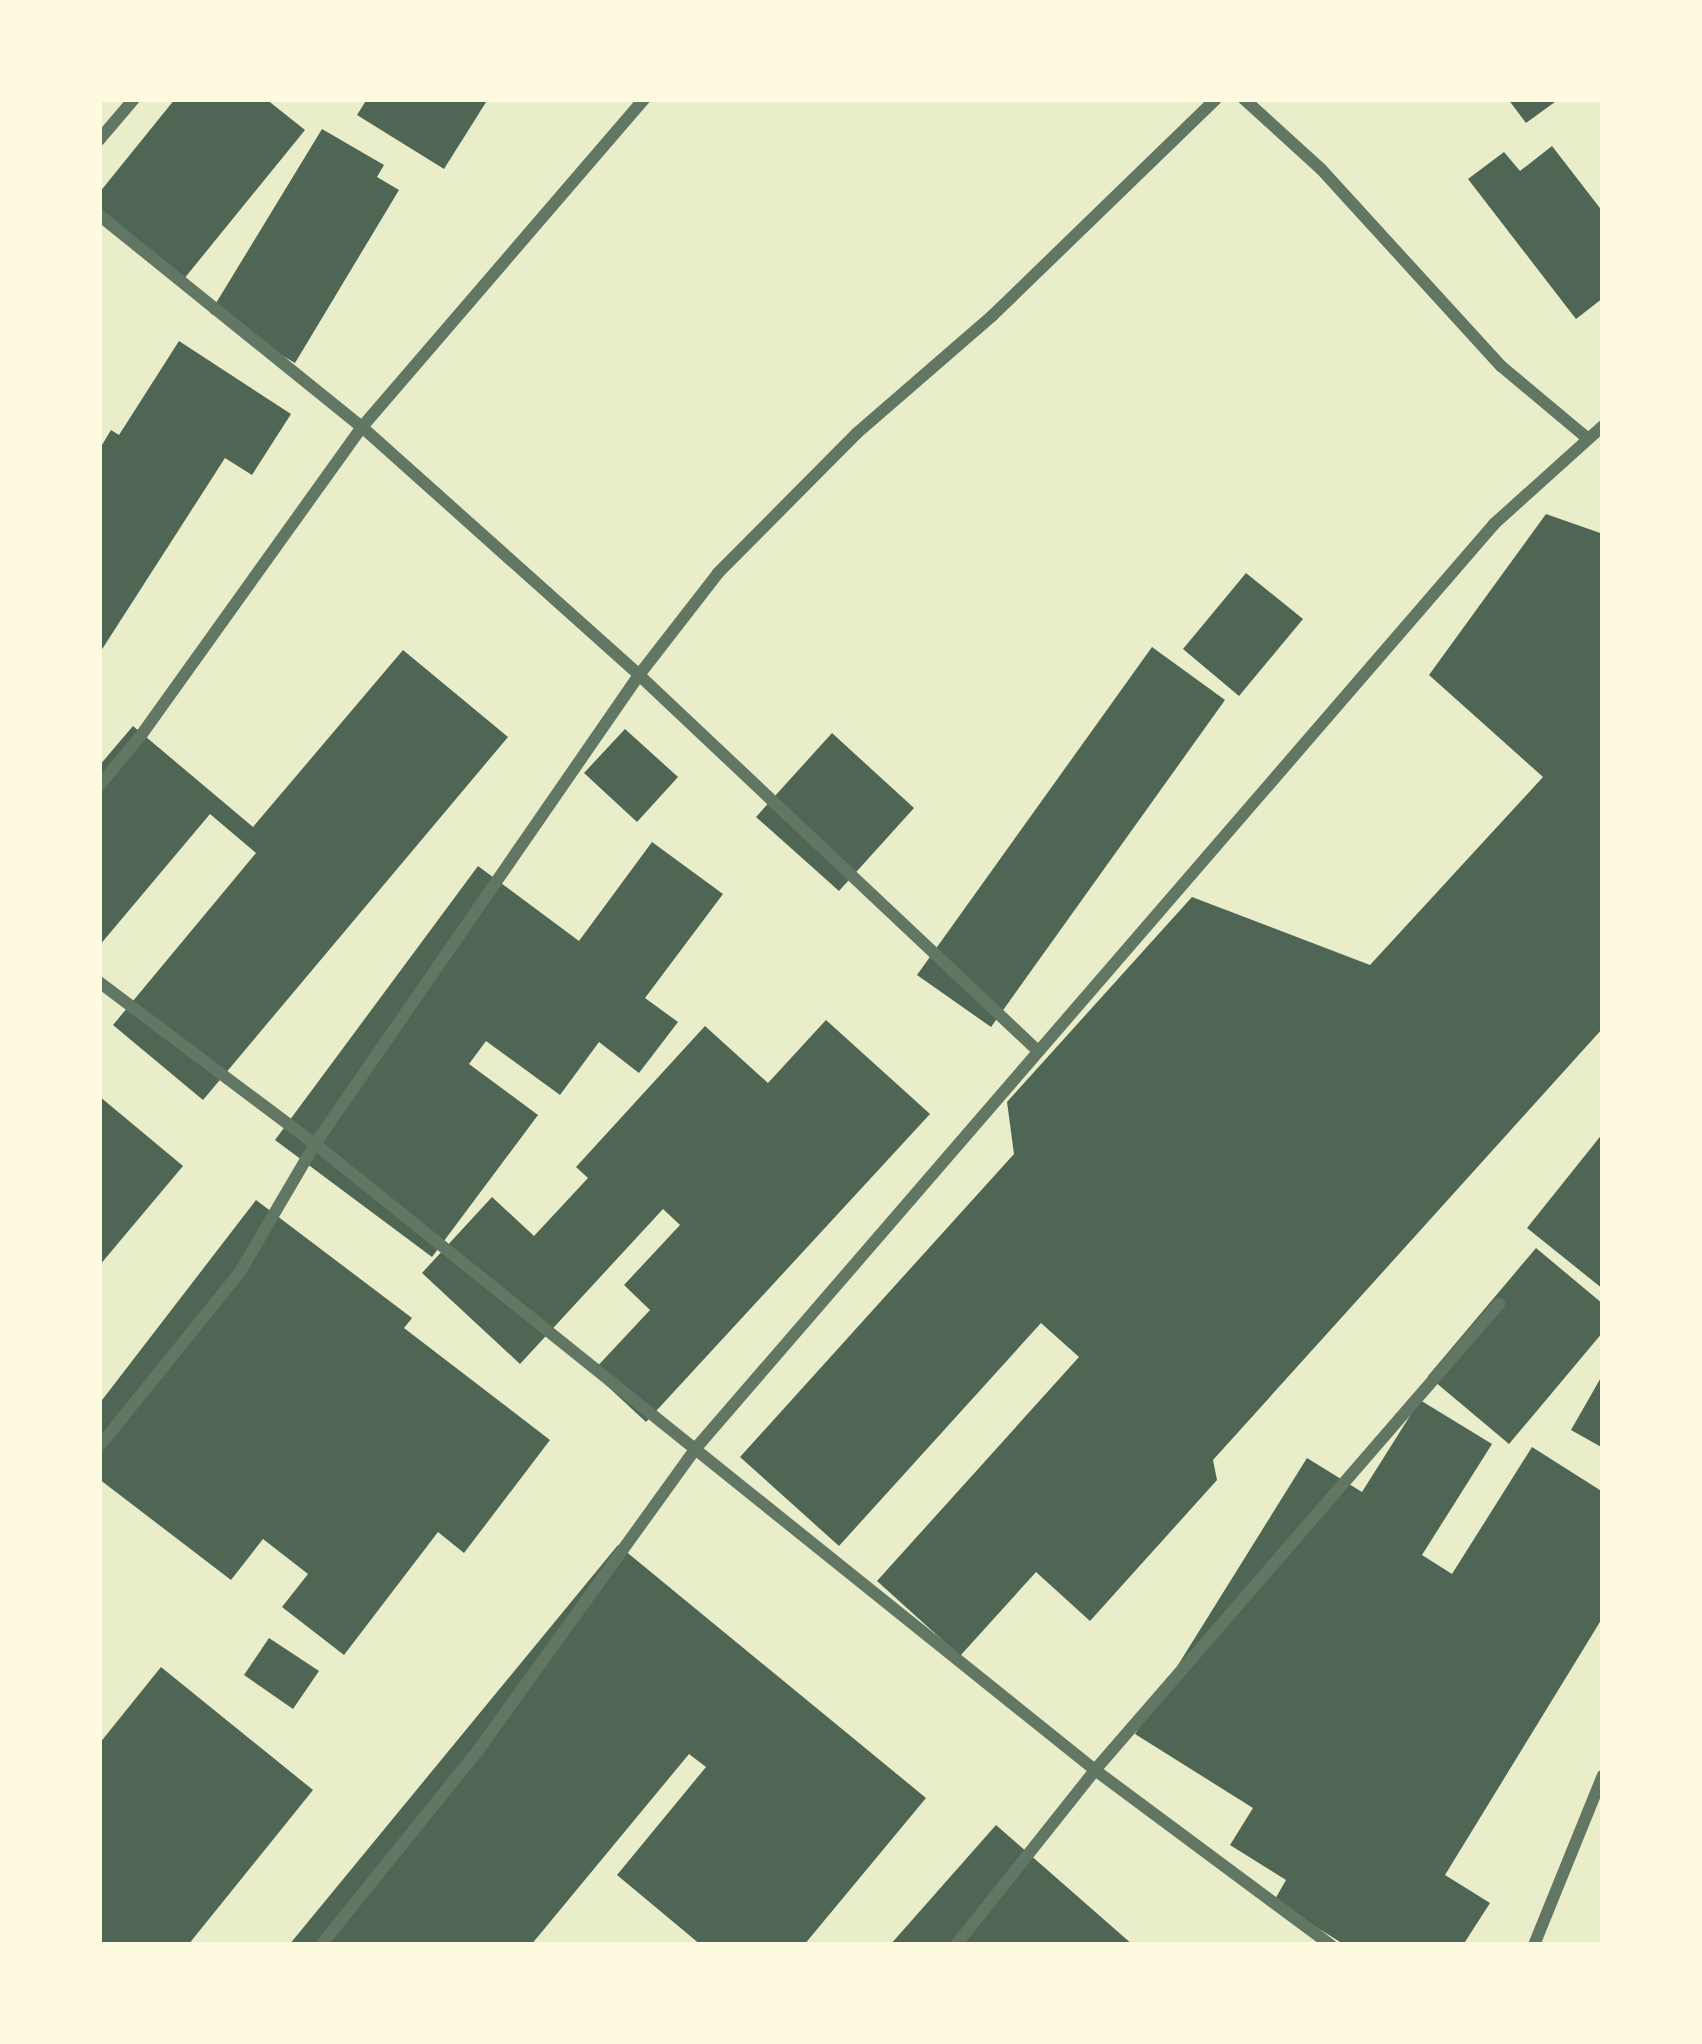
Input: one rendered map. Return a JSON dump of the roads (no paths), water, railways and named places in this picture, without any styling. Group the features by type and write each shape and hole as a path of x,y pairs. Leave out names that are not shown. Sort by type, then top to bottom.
{"street":[{"path":"99,140 134,99"},
{"path":"99,786 142,734 362,427 644,99"},
{"path":"99,1447 240,1272 315,1144 638,675 718,573 857,433 992,316 1216,99"},
{"path":"1244,99 1321,170 1501,366 1587,438"},
{"path":"99,215 362,427 638,675 1038,1051"},
{"path":"321,1945 479,1749 696,1448 1494,524 1603,426"},
{"path":"99,982 315,1144 1096,1770 1331,1945"},
{"path":"956,1945 1096,1770 1498,1304"},
{"path":"1534,1945 1603,1775"}]}
